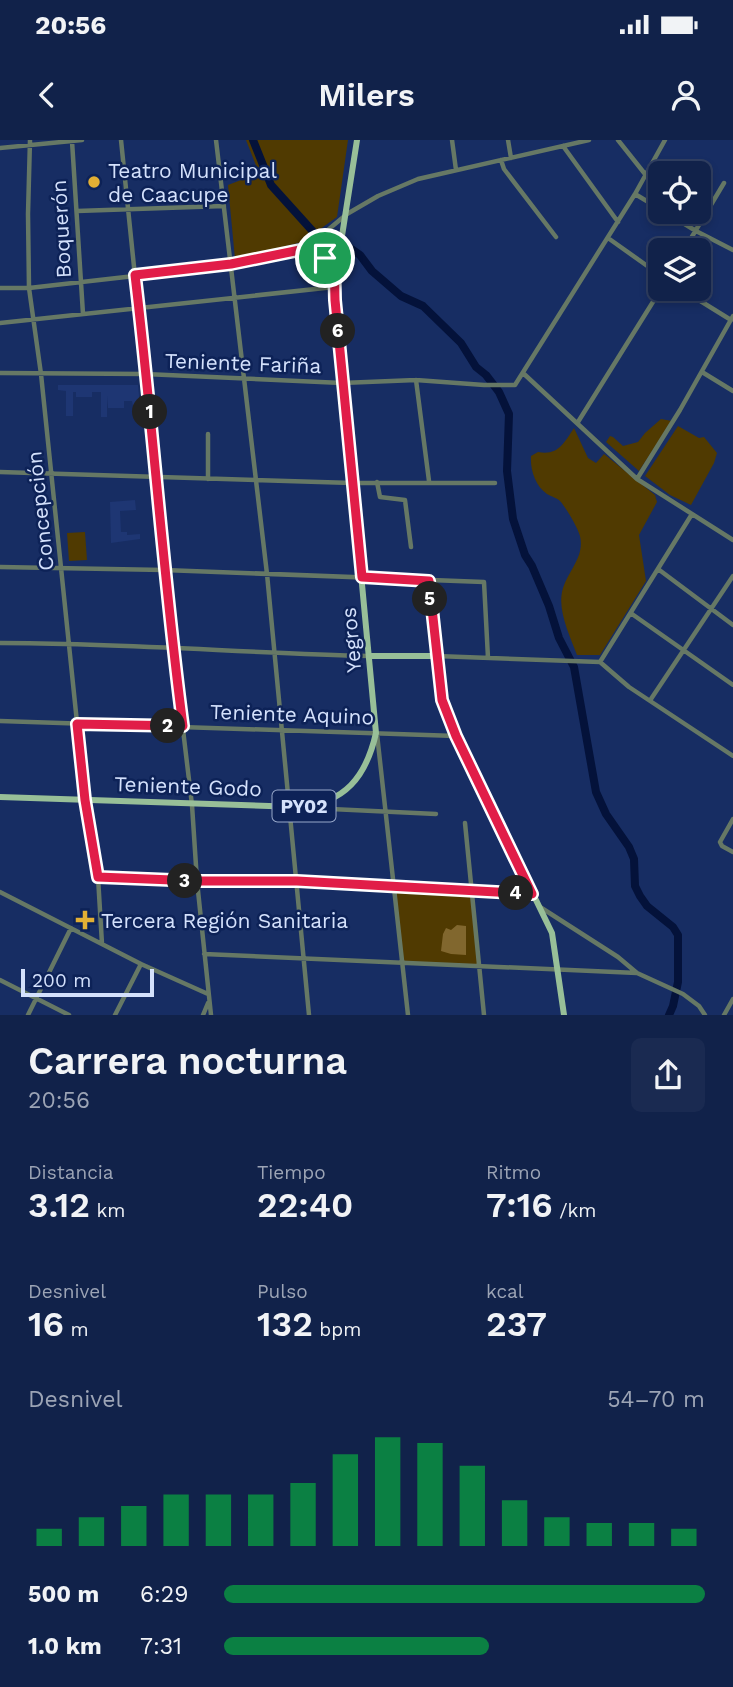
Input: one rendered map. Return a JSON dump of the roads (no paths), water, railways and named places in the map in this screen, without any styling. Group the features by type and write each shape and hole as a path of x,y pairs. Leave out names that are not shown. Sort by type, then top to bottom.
{"main road":[{"name":"PY02","path":"347,214 357,140"},
{"name":"Yegros","path":"347,214 334,287 376,733"},
{"path":"305,249 330,262 335,274"},
{"path":"370,656 436,656 442,700 456,736 552,933 564,1015"},
{"name":"Teniente Godo","path":"85,800 192,805 314,806 335,798 361,774 373,749 376,733"},
{"name":"PY02","path":"0,797 85,800"}],"street":[{"path":"0,148 82,140"},
{"path":"121,140 158,476 164,570 192,805 211,1015"},
{"path":"216,140 267,575 309,1015"},
{"path":"452,140 456,170"},
{"path":"508,140 511,158"},
{"path":"0,288 80,283 231,264 305,249 347,214 418,178 589,140"},
{"path":"618,140 645,174"},
{"path":"665,140 618,222 523,373 637,479 733,540"},
{"name":"Boquerón","path":"72,142 82,314"},
{"name":"Concepción","path":"30,143 29,288 52,474 85,800 98,877 102,944"},
{"path":"563,146 618,222"},
{"path":"501,160 556,237"},
{"path":"692,238 724,183"},
{"path":"635,194 648,202"},
{"path":"77,211 224,206"},
{"path":"685,224 733,250"},
{"path":"608,238 648,266"},
{"path":"0,323 334,287"},
{"path":"578,422 653,301"},
{"path":"637,479 732,319 701,301"},
{"path":"702,372 733,391"},
{"name":"Teniente Fariña","path":"0,373 145,374 342,383 416,380 505,386 515,385 523,373"},
{"path":"416,380 429,481"},
{"path":"208,434 208,479"},
{"path":"0,472 352,483 495,483"},
{"path":"377,482 380,497 405,500 411,547"},
{"path":"600,662 692,514"},
{"path":"0,567 484,582 488,658"},
{"path":"658,569 733,625"},
{"path":"651,699 733,576"},
{"path":"429,581 436,656 600,662 629,687 651,699 733,756"},
{"path":"632,614 733,685"},
{"path":"0,643 70,643 275,654 370,656"},
{"name":"Teniente Aquino","path":"0,722 456,736"},
{"name":"Yegros","path":"376,733 408,1015"},
{"path":"289,807 436,814"},
{"path":"733,819 720,842 733,852"},
{"path":"465,823 484,1015"},
{"path":"98,877 297,881 532,894"},
{"path":"0,892 141,964 208,994"},
{"path":"540,906 618,957 637,973 683,994 699,1006 705,1015"},
{"path":"27,1015 71,928"},
{"path":"204,954 637,973"},
{"path":"115,1015 141,964"},
{"path":"0,980 69,1015"},
{"path":"724,1015 733,999"},
{"path":"202,1015 209,1001"}],"waterway":[{"path":"253,140 271,185 317,236 329,245 350,248 401,296 423,306 461,343 476,367 499,392 509,414 507,471 513,519 525,555 549,606 559,638 574,667 596,792 606,814 629,847 634,859 635,886 640,896 678,935 678,982 669,1015"}],"place":[{"name":"Teatro Municipal de Caacupe","path":"94,182"},
{"name":"Tercera Región Sanitaria","path":"85,920"}]}
